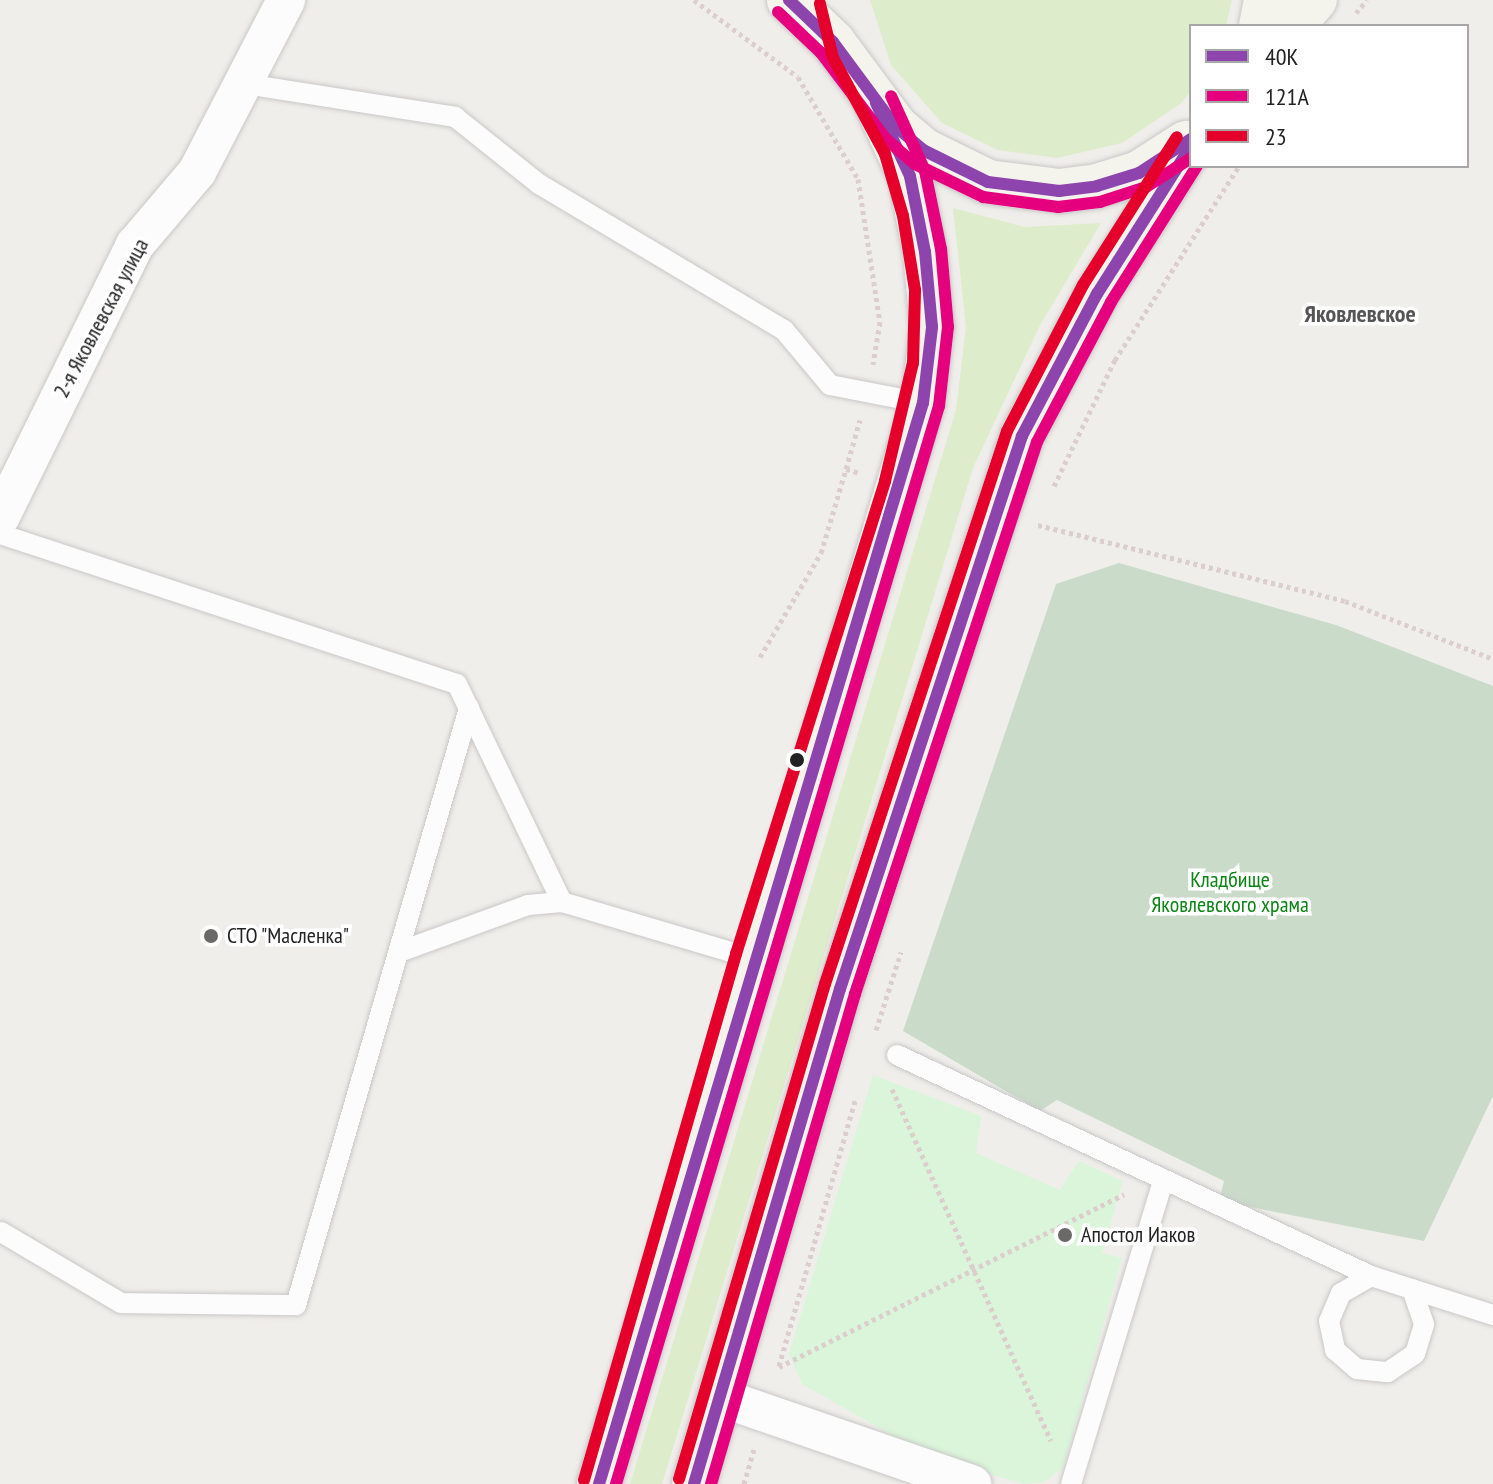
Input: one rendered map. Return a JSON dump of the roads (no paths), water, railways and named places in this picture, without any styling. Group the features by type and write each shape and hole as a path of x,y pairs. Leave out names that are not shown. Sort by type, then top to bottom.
{"main road":[{"path":"789,0 923,150 954,168 1026,190 1097,186 1139,173 1189,140"},
{"path":"599,1484 751,958 923,403 932,327 925,252 910,176 869,92 836,0"},
{"path":"1261,24 1266,0"},
{"path":"1294,24 1315,0"},
{"path":"694,1484 840,989 1022,436 1068,343 1189,149"}],"street":[{"name":"2-я Яковлевская улица","path":"0,518 135,245 197,172 286,0"},
{"path":"719,1397 964,1483"}],"lane":[{"path":"245,84 455,117 539,184 784,330 830,385 923,403"},
{"path":"0,534 457,684 562,902"},
{"path":"1,1232 121,1303 296,1305 469,708"},
{"path":"399,952 528,905 562,902 751,958"},
{"path":"897,1055 1371,1276 1493,1315"},
{"path":"1071,1484 1160,1179"},
{"path":"1371,1276 1341,1293 1329,1321 1335,1350 1357,1369 1388,1372 1415,1354 1424,1324 1412,1289"}],"place":[{"name":"СТО \"Масленка\"","path":"211,936"},
{"name":"Апостол Иаков","path":"1065,1235"}],"district":[{"name":"Яковлевское","path":"1360,314"}],"park label":[{"name":"Кладбище Яковлевского храма","path":"1230,892"}]}
